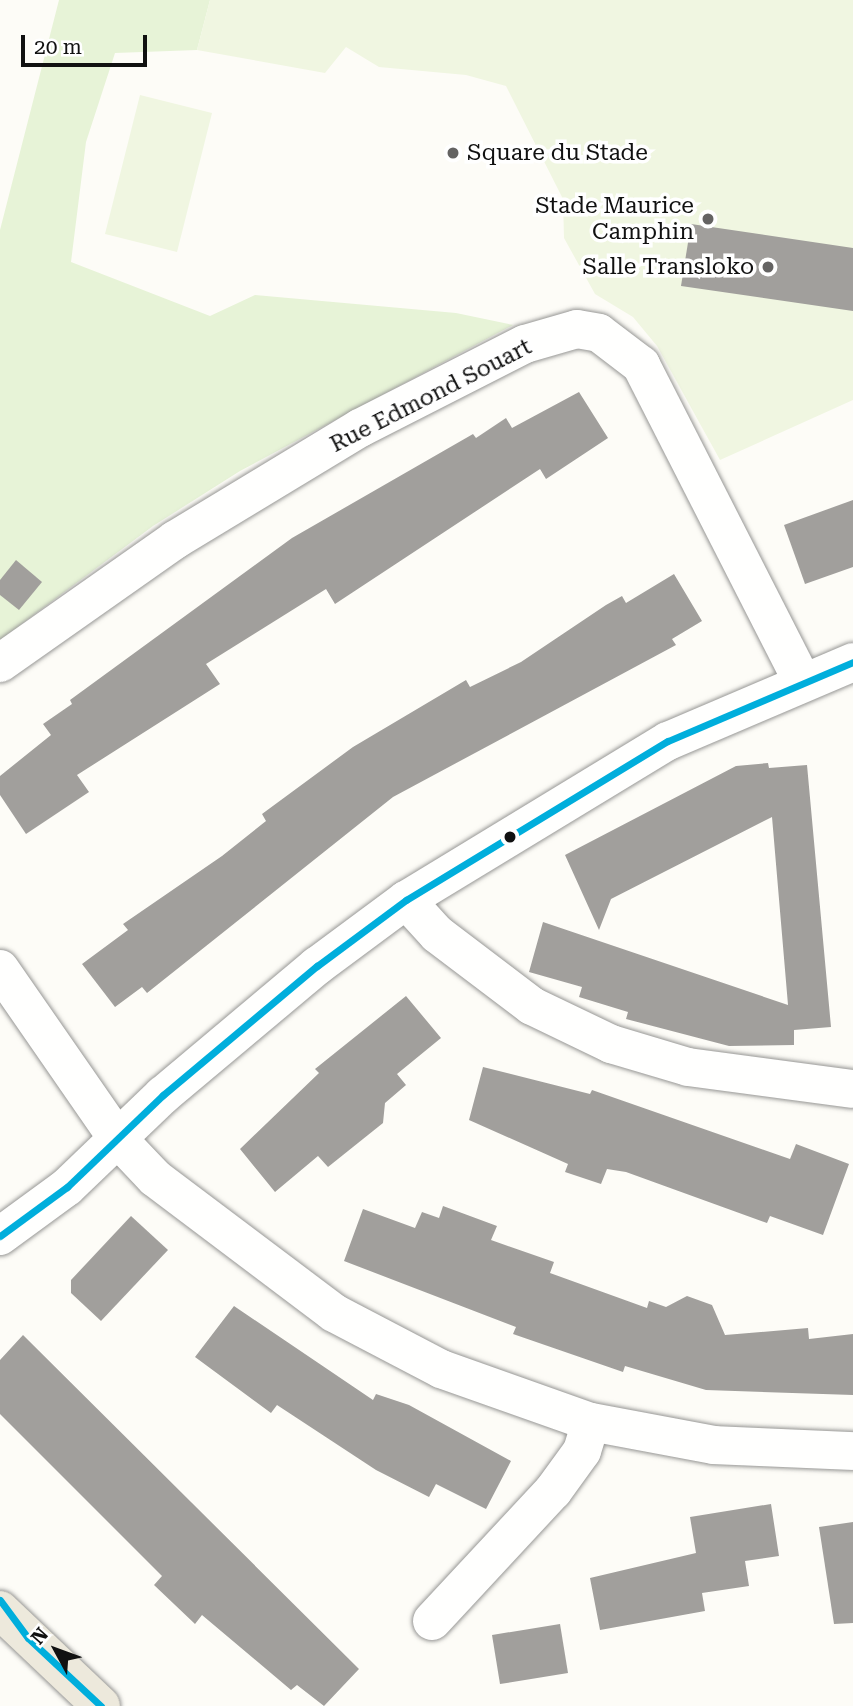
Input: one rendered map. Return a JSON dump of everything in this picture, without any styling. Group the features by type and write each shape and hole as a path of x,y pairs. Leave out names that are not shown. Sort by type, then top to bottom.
{"main road":[{"path":"0,1600 28,1638"},
{"path":"0,1610 101,1706"}],"street":[{"name":"Rue Edmond Souart","path":"0,663 165,547 360,428 525,344 577,329 607,338 641,365 803,681"},
{"path":"0,1236 67,1187 117,1138 317,966 406,900 643,754 803,681 853,662"},
{"path":"406,900 437,934 532,1006 611,1044 688,1067 853,1089"},
{"path":"0,969 117,1138 213,1227 334,1313 441,1369 591,1422 714,1445 853,1451"},
{"path":"432,1621 552,1492 582,1451 591,1422"}],"green space":[{"path":"59,0 210,0 197,50 115,53 86,142 71,262 210,316 255,295 456,313 513,325 240,471 153,526 0,640 0,230"},
{"name":"Stade Maurice Camphin","path":"210,0 853,0 853,400 720,460 657,346 633,317 595,294 564,238 563,199 506,86 466,75 379,67 346,47 325,73 197,50"},
{"path":"140,95 212,113 177,252 105,234"}],"building":[{"name":"Salle Transloko","path":"691,224 853,248 853,311 681,286"},
{"path":"579,392 608,438 546,479 540,469 335,604 326,589 206,664 220,684 77,775 89,792 26,834 0,795 0,776 51,735 43,724 72,704 70,700 292,538 473,434 476,438 506,418 512,428"},
{"path":"853,500 853,567 805,584 784,525"},
{"path":"16,560 42,582 19,610 0,595 0,580"},
{"path":"674,574 702,621 672,639 676,645 393,797 147,993 142,987 115,1007 82,964 128,930 123,924 222,856 266,821 262,814 353,747 466,680 470,687 521,662 606,605 622,596 626,603"},
{"path":"768,763 769,768 807,765 831,1027 794,1030 794,1045 729,1046 626,1019 628,1012 579,997 582,987 529,972 543,922 788,1005 772,817 611,899 599,930 565,855 736,766"},
{"path":"406,996 441,1038 397,1074 406,1085 385,1103 383,1123 328,1167 318,1156 275,1192 240,1149 319,1073 315,1069"},
{"path":"483,1067 590,1094 592,1090 790,1159 796,1144 849,1164 823,1235 770,1216 767,1223 626,1172 607,1169 601,1184 565,1172 568,1164 469,1120"},
{"path":"443,1206 497,1226 491,1240 554,1262 550,1273 647,1308 649,1301 666,1307 687,1296 712,1305 725,1335 808,1328 809,1339 853,1334 853,1395 706,1390 625,1366 623,1372 513,1334 516,1327 344,1261 363,1209 415,1228 422,1212 439,1218"},
{"path":"131,1216 168,1250 101,1321 71,1293 71,1280"},
{"path":"234,1306 373,1400 376,1394 409,1405 511,1461 486,1509 436,1484 429,1497 376,1470 277,1405 271,1413 195,1357"},
{"path":"23,1335 359,1669 324,1706 297,1685 291,1690 202,1615 195,1624 154,1585 162,1576 0,1414 0,1360"},
{"path":"771,1504 779,1556 745,1561 749,1586 702,1593 705,1611 600,1630 590,1578 696,1553 690,1517"},
{"path":"853,1522 853,1623 834,1624 819,1527"},
{"path":"560,1624 568,1673 500,1684 492,1635"}],"transit line":[{"path":"0,1236 67,1187 163,1095 317,966 406,900 668,741 853,662"},
{"path":"0,1600 28,1638 101,1706"}],"place":[{"name":"Square du Stade","path":"453,153"},
{"name":"Stade Maurice Camphin","path":"708,219"},
{"name":"Salle Transloko","path":"768,267"}]}
